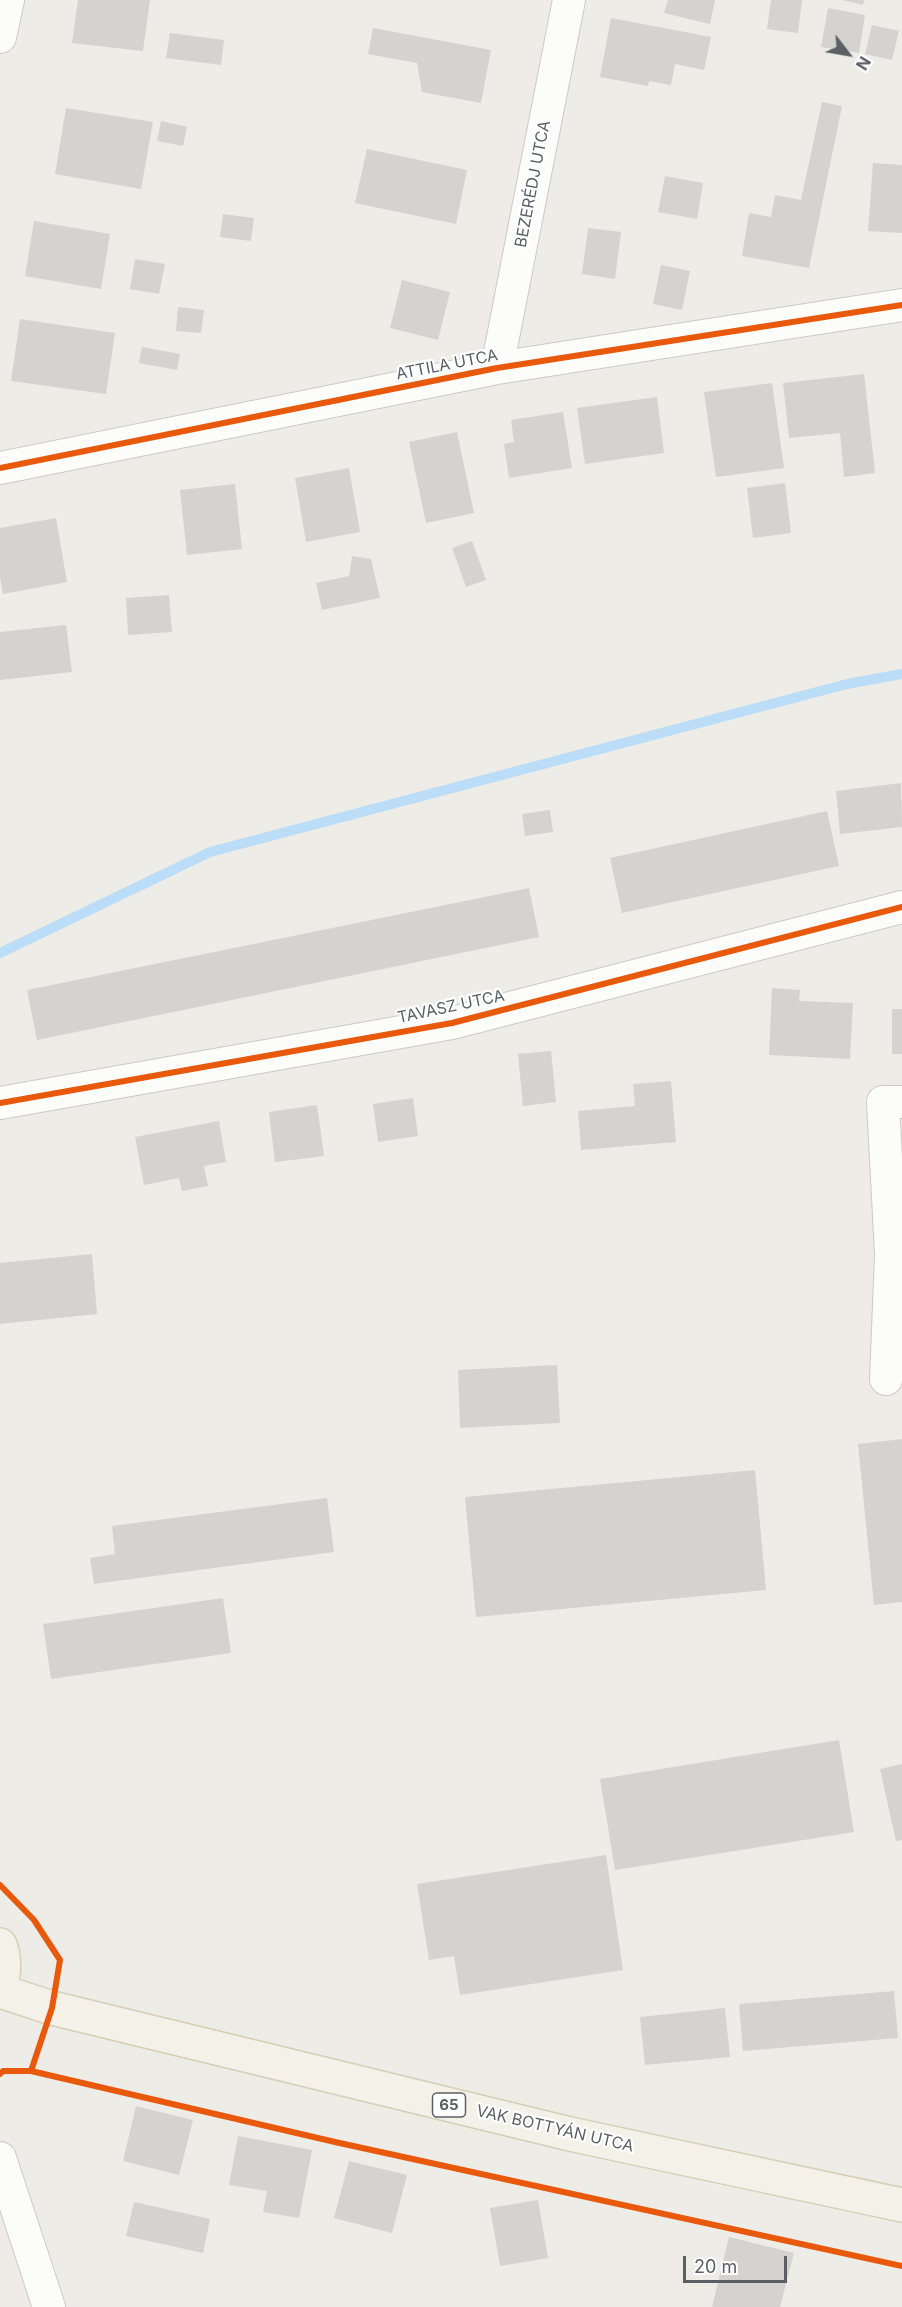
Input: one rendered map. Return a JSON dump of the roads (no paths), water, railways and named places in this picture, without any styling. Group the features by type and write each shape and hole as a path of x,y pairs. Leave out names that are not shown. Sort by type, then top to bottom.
{"main road":[{"name":"65","path":"0,1945 3,1952 4,1972 0,1991"},
{"name":"VAK BOTTYÁN UTCA","path":"0,1991 52,2008 570,2134 902,2205"}],"street":[{"path":"0,37 8,0"},
{"name":"BEZERÉDJ UTCA","path":"497,368 569,0"},
{"name":"ATTILA UTCA","path":"0,468 497,368 902,305"},
{"name":"TAVASZ UTCA","path":"0,1103 452,1023 902,907"},
{"path":"886,1379 897,1254 883,1102 902,1102"},
{"path":"0,2158 49,2307"}],"waterway":[{"path":"0,953 210,852 847,684 902,674"}]}
